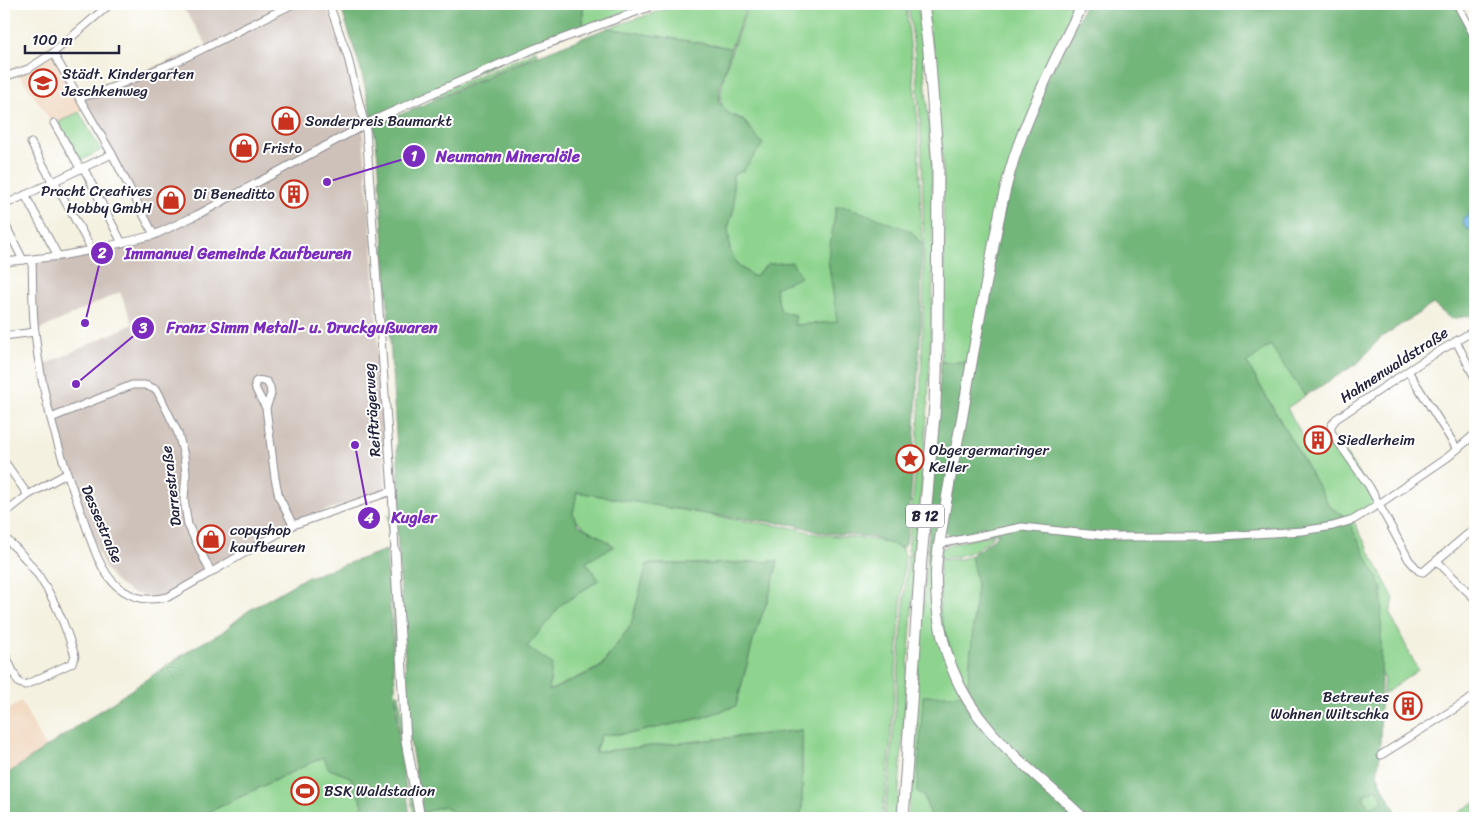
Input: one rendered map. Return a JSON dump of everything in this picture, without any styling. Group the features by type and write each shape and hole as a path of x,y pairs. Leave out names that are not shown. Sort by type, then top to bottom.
{"highway":[{"name":"B 12","path":"903,818 937,342 938,167 932,81 923,4"}],"main road":[{"path":"1083,4 1036,99 1007,185 988,273 939,544 936,580 938,614 943,640 952,667 965,695 986,727 1007,750 1083,818"}],"street":[{"path":"4,77 28,70 53,53 110,4"},
{"path":"80,98 98,93 178,62 293,4"},
{"name":"Reifträgerweg","path":"329,4 347,54 368,123 406,741 420,818"},
{"path":"4,262 32,260 92,250 154,235 197,215 368,123 426,96 536,48 658,4"},
{"path":"1457,4 1475,38"},
{"path":"53,53 112,154 154,235"},
{"path":"54,123 82,168 122,243"},
{"path":"31,143 92,250"},
{"path":"4,205 112,154"},
{"path":"25,195 58,256"},
{"path":"4,222 23,260"},
{"name":"Dessestraße","path":"32,260 35,332 51,418 66,474 105,571 117,586 131,595 145,600 168,597 292,524 392,491"},
{"name":"Hahnenwaldstraße","path":"1379,504 1369,486 1331,432 1331,426 1336,419 1475,330"},
{"path":"4,336 35,332"},
{"path":"1456,341 1475,378"},
{"path":"1408,372 1457,449"},
{"name":"Darrestraße","path":"51,418 132,385 145,385 157,390 178,434 184,456 186,474 184,499 188,525 211,573"},
{"path":"266,408 279,497 292,524"},
{"path":"939,544 1022,527 1116,537 1207,537 1302,531 1333,526 1353,520 1379,504 1457,449 1475,434"},
{"path":"4,461 28,495"},
{"path":"4,514 28,495 66,474"},
{"path":"1379,504 1409,560 1419,572 1423,572 1475,528"},
{"path":"4,537 35,568 48,589 75,656 72,663 25,685 17,680 4,652"},
{"path":"1437,561 1475,599"},
{"path":"1381,755 1475,696"}],"shaded area":[{"path":"181,4 326,4 350,74 362,124 372,240 386,490 289,524 167,596 155,598 132,593 118,584 106,570 90,533 53,418 42,366 133,324 120,292 37,331 34,262 158,235 82,98 207,45"},
{"path":"52,55 84,109 59,122 56,118 51,121 19,74"},
{"path":"21,701 46,748 8,773 4,765 4,711 7,711"}],"green space":[{"path":"340,4 583,4 583,27 372,117 361,70"},
{"path":"583,4 649,4 583,27"},
{"path":"681,4 747,4 731,48 608,28"},
{"path":"749,4 906,4 918,124 922,245 911,231 828,259 838,322 794,325 781,312 768,264 754,277 738,265 730,251 728,228 734,208 733,174 763,144 743,120 726,112 722,105 721,97 722,85 730,55"},
{"path":"908,4 918,4 932,166 933,283 928,405 916,556 908,551 921,376 924,244 919,102"},
{"path":"927,4 1079,4 967,362 941,362 944,280 943,168"},
{"path":"1085,4 1455,4 1475,41 1475,210 1471,211 1470,230 1475,223 1473,238 1475,241 1475,316 1451,319 1433,304 1380,338 1359,362 1305,396 1270,345 1247,363 1330,507 1347,518 1382,587 1380,755 1377,774 1400,818 932,818 923,795 917,791 923,696 967,694 977,585 971,555 1000,533 952,539 944,531 1008,186 1039,98","holes":["1377,788 1383,801 1369,808 1363,796"]},
{"path":"608,28 731,48 720,87 719,103 730,115 743,120 763,144 743,171 733,175 734,208 728,228 730,251 738,266 754,277 768,264 792,262 801,277 775,288 781,312 796,315 794,325 837,322 828,259 836,207 845,206 911,231 922,245 921,322 913,464 906,544 902,548 871,537 818,532 796,525 712,515 577,492 573,514 578,525 614,546 586,562 599,580 562,604 527,647 552,664 549,691 601,667 631,625 647,564 778,561 769,596 755,634 736,706 701,718 633,733 601,735 595,752 802,730 802,809 799,818 462,818 444,806 422,813 410,740 396,514 401,513 379,167 374,126 539,55"},
{"path":"536,51 538,54 433,99 432,95"},
{"path":"79,112 101,150 80,161 59,122"},
{"path":"1270,344 1305,396 1287,408 1312,453 1336,439 1379,504 1353,520 1394,599 1390,614 1418,670 1383,695 1384,676 1382,675 1347,518 1330,507 1247,363"},
{"path":"941,362 967,362 933,559 927,558"},
{"path":"577,492 712,516 795,528 817,534 871,539 893,544 902,549 905,555 888,772 882,818 799,818 802,809 802,730 595,752 601,735 633,733 701,718 736,706 755,634 769,596 778,561 647,564 631,625 600,667 548,691 526,647 562,604 599,580 586,562 614,546 583,527 574,517 573,512"},
{"path":"388,514 390,515 396,645 394,645"},
{"path":"994,535 976,549 962,555 940,558 941,548 959,542"},
{"path":"386,550 399,743 410,815 398,817 379,807 370,818 350,818 363,805 350,777 329,769 323,757 196,818 4,818 4,776 193,648 221,633 248,611 303,579"},
{"path":"908,554 916,557 897,818 884,818 890,773"},
{"path":"971,555 977,585 967,694 960,680 940,614 939,560 961,559"},
{"path":"927,558 933,559 932,581 961,695 923,795 932,818 908,818 916,687"},
{"path":"397,694 399,694 416,818 414,818 401,742"},
{"name":"BSK Waldstadion","path":"323,757 330,769 350,777 363,805 350,818 199,817"},
{"path":"1377,788 1384,801 1369,808 1363,796"},
{"path":"1475,802 1475,818 1451,818"},
{"path":"444,806 462,818 423,818 422,813"}],"water":[{"path":"1475,210 1475,223 1471,230 1467,229 1463,223 1464,218 1471,211"}],"place":[{"name":"Städt. Kindergarten Jeschkenweg","path":"43,83"},
{"name":"Sonderpreis Baumarkt","path":"286,121"},
{"name":"Fristo","path":"244,148"},
{"name":"Neumann Mineralöle","path":"327,182"},
{"name":"Di Beneditto","path":"294,194"},
{"name":"Pracht Creatives Hobby GmbH","path":"171,200"},
{"name":"Immanuel Gemeinde Kaufbeuren","path":"85,323"},
{"name":"Franz Simm Metall- u. Druckgußwaren","path":"76,384"},
{"name":"Siedlerheim","path":"1318,440"},
{"name":"Kugler","path":"355,445"},
{"name":"Obgergermaringer Keller","path":"910,459"},
{"name":"copyshop kaufbeuren","path":"211,539"},
{"name":"Betreutes Wohnen Wiltschka","path":"1408,706"},
{"name":"BSK Waldstadion","path":"305,791"}]}
